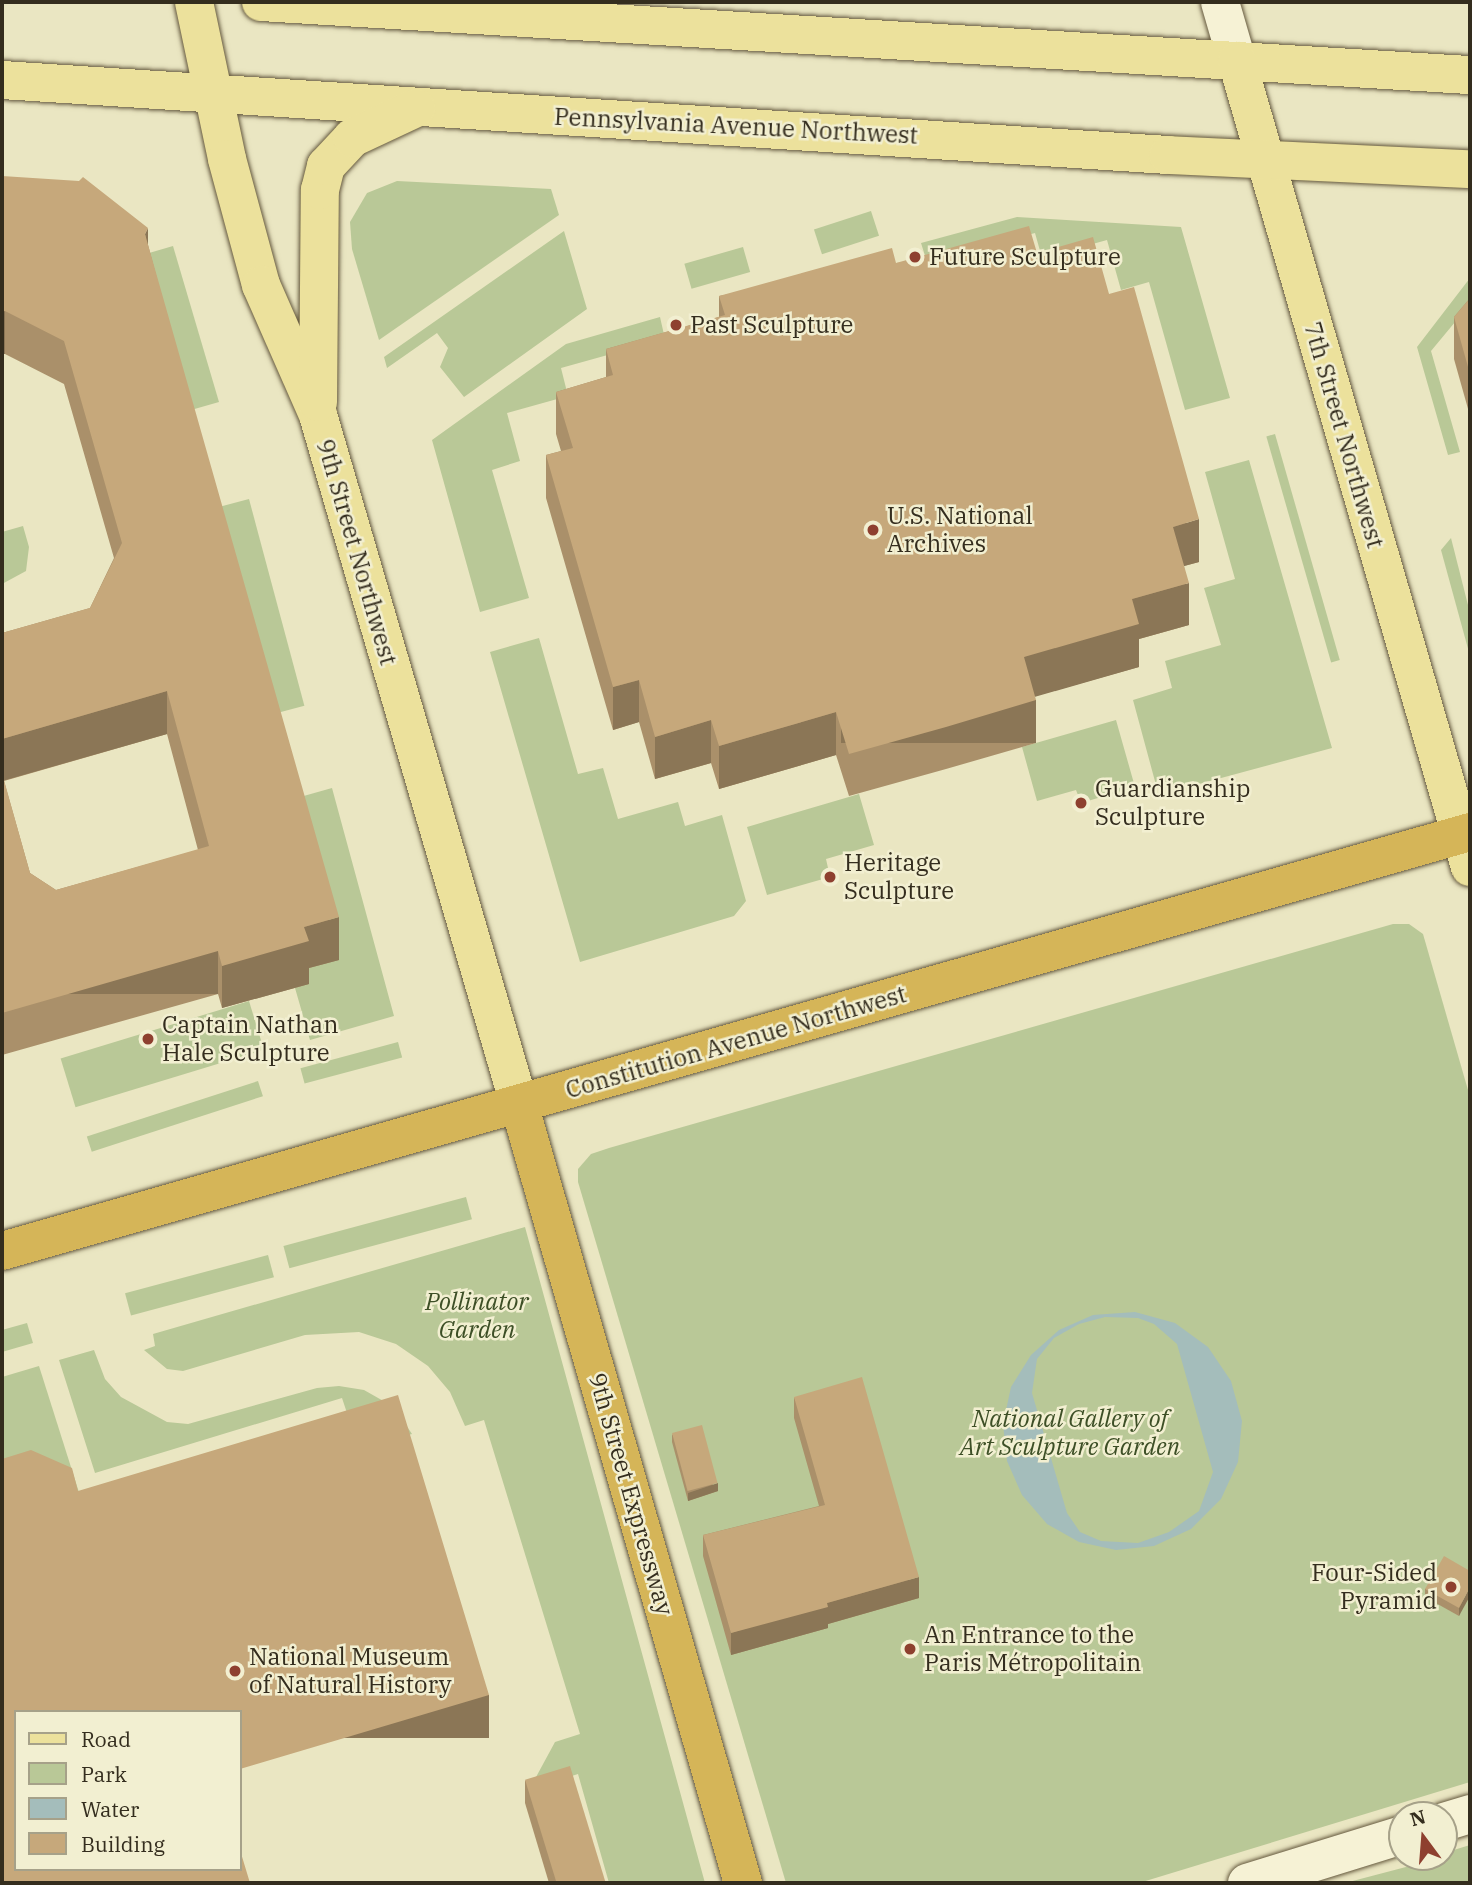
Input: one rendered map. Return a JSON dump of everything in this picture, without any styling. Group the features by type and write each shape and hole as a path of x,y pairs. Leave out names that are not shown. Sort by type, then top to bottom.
{"highway":[{"name":"Constitution Avenue Northwest","path":"2,1251 519,1104 1467,845"},
{"name":"9th Street Expressway","path":"519,1104 743,1883"}],"main road":[{"name":"9th Street Northwest","path":"194,2 261,285 318,415 519,1104"},
{"path":"261,2 1470,75"},
{"name":"7th Street Northwest","path":"1237,61 1467,845"},
{"name":"Pennsylvania Avenue Northwest","path":"2,79 357,99 417,107 1470,169"},
{"path":"318,415 320,190 326,166 352,138 417,107"}],"street":[{"name":"7th Street Northwest","path":"1220,2 1237,61"},
{"path":"1247,1883 1388,1839"}],"green space":[{"path":"397,181 551,189 559,215 379,340 352,249 350,222 367,193"},
{"path":"871,211 879,236 822,254 814,230"},
{"path":"1017,217 1181,227 1230,398 1185,410 1149,282 1121,290 1107,240 1042,258 1035,233 927,262 921,243"},
{"path":"564,231 587,309 464,397 440,367 448,348 437,333 387,368 384,357"},
{"path":"173,246 219,402 184,412 132,258"},
{"path":"743,247 750,272 692,289 684,264"},
{"path":"1470,278 1470,304 1431,351 1460,452 1448,455 1417,347"},
{"path":"660,317 665,339 561,368 568,396 507,413 520,461 492,470 529,598 480,612 432,440 566,344"},
{"path":"1275,434 1340,660 1331,662 1266,436"},
{"path":"1249,460 1332,748 1173,791 1169,786 1156,785 1133,700 1172,688 1165,661 1221,645 1204,588 1235,579 1205,472"},
{"path":"249,499 304,706 268,716 212,509"},
{"path":"23,526 29,547 26,571 2,584 2,532"},
{"path":"1451,538 1470,613 1470,656 1441,550"},
{"path":"539,638 578,774 603,768 618,819 678,802 685,826 722,815 746,901 734,916 580,962 490,652"},
{"path":"1116,720 1135,787 1081,803 1076,790 1037,801 1022,747"},
{"path":"332,788 394,1016 310,1040 295,988 309,983 304,969 339,959 293,799"},
{"path":"859,794 874,845 826,859 830,877 767,895 747,827"},
{"name":"National Gallery of Art Sculpture Garden","path":"1393,924 1409,924 1423,934 1470,1097 1470,1782 1408,1801 1388,1801 1388,1807 1139,1883 786,1883 578,1182 578,1169 591,1154"},
{"path":"249,1001 264,1050 76,1107 61,1059"},
{"path":"398,1042 402,1057 305,1084 300,1068"},
{"path":"258,1081 263,1096 92,1152 87,1137"},
{"path":"466,1197 472,1219 289,1268 283,1246"},
{"name":"Pollinator Garden","path":"525,1227 705,1883 609,1883 578,1774 529,1790 555,1742 580,1734 484,1420 465,1426 450,1392 428,1366 396,1344 359,1332 305,1335 183,1371 167,1369 144,1350 155,1346 153,1334"},
{"path":"268,1255 274,1277 131,1316 125,1293"},
{"path":"27,1323 33,1343 2,1352 2,1330"},
{"path":"94,1350 105,1379 121,1397 167,1422 188,1424 317,1388 339,1386 364,1390 394,1407 412,1434 359,1449 342,1398 95,1473 59,1360"},
{"path":"39,1366 95,1543 2,1501 2,1377"},
{"path":"1470,1845 1470,1883 1345,1883 1391,1871 1458,1871 1458,1849"}],"water":[{"path":"1135,1312 1175,1323 1208,1347 1231,1381 1242,1421 1238,1462 1221,1499 1191,1529 1154,1546 1116,1550 1079,1542 1047,1524 1022,1495 1007,1461 1003,1424 1011,1387 1031,1355 1059,1330 1093,1315","holes":["1105,1317 1138,1318 1154,1324 1177,1344 1213,1472 1199,1511 1169,1532 1138,1543 1101,1541 1080,1532 1067,1513 1032,1393 1037,1359 1054,1338 1079,1324"]}],"building":[{"path":"2,176 79,181 83,177 148,228 145,234 339,917 304,927 309,941 222,966 218,951 2,1013 2,773 30,873 56,890 209,846 167,691 2,739 2,633 90,608 122,543 64,341 5,311 2,312"},
{"name":"U.S. National Archives","path":"1029,226 1037,253 1093,237 1109,294 1134,287 1199,519 1173,527 1189,583 1132,599 1139,624 1024,657 1036,700 946,727 849,754 836,712 719,746 711,720 655,737 639,680 613,687 546,455 573,448 556,392 613,375 606,349 725,315 719,296 892,248 896,263"},
{"path":"1470,298 1470,374 1454,317"},
{"path":"862,1377 919,1577 827,1603 828,1607 731,1633 703,1535 825,1505 794,1397"},
{"name":"National Museum of Natural History","path":"398,1395 489,1695 242,1768 242,1710 14,1710 14,1871 242,1871 242,1857 250,1883 2,1883 2,1459 31,1450 72,1468 78,1491"},
{"path":"702,1425 718,1483 688,1491 672,1433"},
{"name":"Four-Sided Pyramid","path":"1444,1556 1470,1571 1470,1587 1459,1608 1425,1589"},
{"path":"570,1766 606,1883 557,1883 525,1780"}],"place":[{"name":"Future Sculpture","path":"915,257"},
{"name":"Past Sculpture","path":"676,325"},
{"name":"U.S. National Archives","path":"873,530"},
{"name":"Guardianship Sculpture","path":"1081,803"},
{"name":"Heritage Sculpture","path":"830,877"},
{"name":"Captain Nathan Hale Sculpture","path":"148,1039"},
{"name":"Four-Sided Pyramid","path":"1451,1587"},
{"name":"An Entrance to the Paris Métropolitain","path":"910,1649"},
{"name":"National Museum of Natural History","path":"235,1671"}]}
